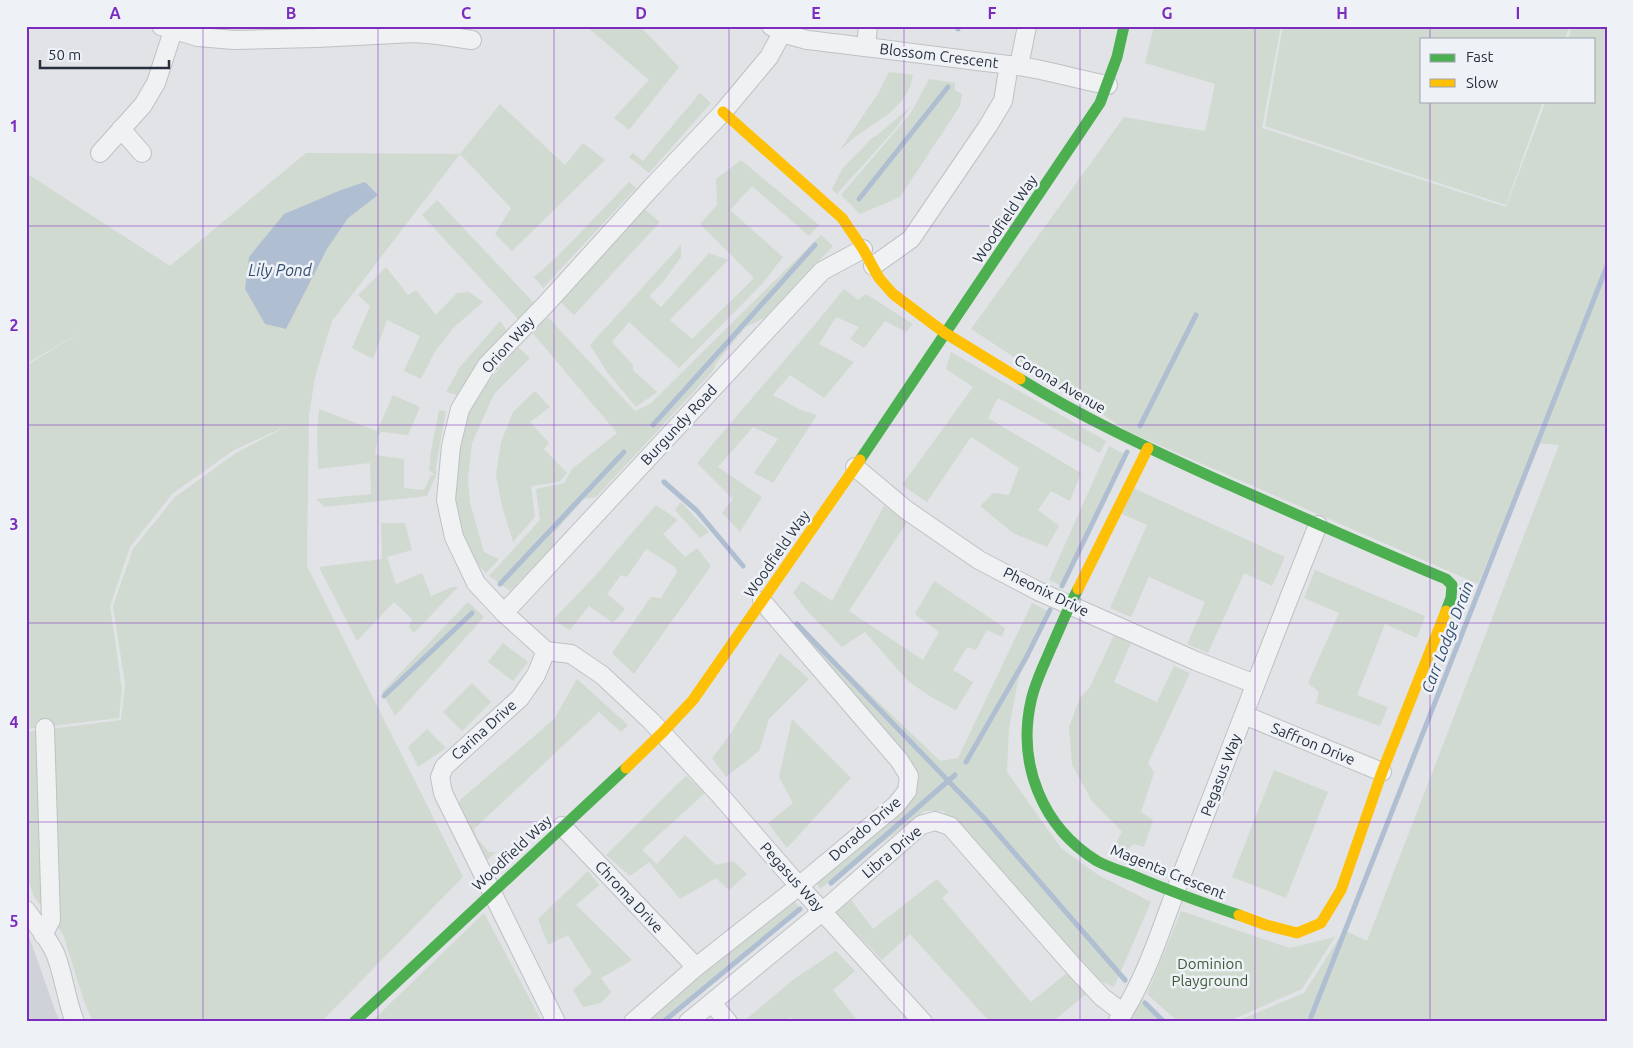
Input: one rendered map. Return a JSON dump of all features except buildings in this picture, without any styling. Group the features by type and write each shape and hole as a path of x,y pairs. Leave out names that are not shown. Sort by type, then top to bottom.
{"street":[{"path":"866,47 868,26"},
{"path":"873,266 911,239 972,150 1003,101 1027,26"},
{"name":"Woodfield Way","path":"354,1022 662,734 693,700 1020,225 1100,103 1117,57 1124,26"},
{"path":"100,153 143,105 156,83 167,28 198,36 234,40 276,33 414,33 433,30 472,40"},
{"name":"Blossom Crescent","path":"777,30 807,40 1014,66 1065,74 1092,82 1108,84"},
{"name":"Orion Way","path":"546,651 504,613 476,583 454,537 446,500 450,446 460,409 487,365 547,303 723,112 769,57 777,30"},
{"name":"Corona Avenue","path":"723,112 842,218 863,248 879,278 893,294 945,333 1044,394 1128,439 1318,525 1446,579 1452,585"},
{"path":"121,129 142,152"},
{"name":"Burgundy Road","path":"504,613 822,270 863,248"},
{"name":"Magenta Crescent","path":"1148,448 1070,605 1031,701 1027,737 1030,771 1039,796 1054,822 1068,839 1098,861 1174,893 1266,925 1297,933 1321,924 1340,890 1382,772 1451,598 1452,585"},
{"name":"Pheonix Drive","path":"855,467 905,508 980,560 1038,591 1196,661 1255,684"},
{"name":"Pegasus Way","path":"1121,1017 1141,981 1318,525"},
{"name":"Dorado Drive","path":"633,1022 696,967 799,886 896,805 907,791 909,776 899,760 762,601"},
{"path":"546,651 571,654 602,675 646,716 662,734"},
{"name":"Carina Drive","path":"492,892 443,793 440,778 444,767 520,698 536,675 546,651"},
{"name":"Saffron Drive","path":"1244,715 1382,772"},
{"path":"43,935 51,920 45,728"},
{"name":"Pegasus Way","path":"662,734 719,794 822,912 922,1022"},
{"name":"Libra Drive","path":"688,1022 822,912 921,825 935,821 950,826 1121,1017"},
{"name":"Chroma Drive","path":"562,826 696,967"},
{"path":"492,892 556,1022"},
{"path":"26,910 54,953 75,1022"},
{"path":"712,1004 728,1022"}],"shaded area":[{"path":"26,928 55,1010 60,1022 26,1022"}],"green space":[{"path":"586,26 640,26 679,67 629,130 614,118 649,80"},
{"path":"1154,26 1281,26 1262,128 1506,207 1546,102 1596,102 1596,38 1568,38 1572,26 1607,26 1607,1022 1235,1022 1304,993 1344,930 1367,941 1559,445 1537,443 1478,584 1129,432 971,329 1124,117 1205,131 1215,84 1145,63"},
{"path":"1283,26 1569,26 1565,38 1420,38 1420,102 1543,102 1506,205 1265,126"},
{"path":"889,72 913,75 910,87 903,100 887,115 840,150 879,92"},
{"path":"929,79 955,83 955,90 962,94 960,106 900,197 860,214 841,195 911,113"},
{"path":"700,93 711,103 649,173 629,157 633,153 643,161"},
{"path":"500,104 565,165 583,143 605,160 512,251 495,234 511,208 460,154"},
{"path":"910,107 897,127 837,194 832,189 842,169 871,139"},
{"path":"306,153 460,154 332,321 315,377 309,415 307,566 463,877 321,1022 93,1022 84,1001 63,934 34,897 26,873 26,732 121,720 125,684 113,606 133,549 175,497 236,453 291,424 234,450 172,494 130,547 110,606 122,690 119,718 26,729 26,366 81,332 26,364 26,173 170,266"},
{"path":"741,160 819,225 809,236 752,186 730,210 783,257 763,283 679,368 629,322 612,342 633,365 633,370 657,392 636,407 607,372 590,345 681,245 681,257 663,282 649,296 661,307 709,253 728,260 670,320 692,339 754,278 700,224 717,205 716,179"},
{"path":"629,182 636,188 543,288 534,277 558,256"},
{"path":"437,200 534,303 518,319 422,215"},
{"path":"643,208 660,222 574,315 559,301"},
{"path":"821,235 833,246 764,318 746,327 717,362 712,372 596,497 584,499 553,534 554,545 510,591 489,576 540,520 536,489 564,483 572,469 617,433 531,331 548,317 635,411 650,404"},
{"path":"386,267 408,295 416,290 436,315 457,293 469,292 483,302 453,328 434,353 421,379 404,371 420,336 387,320 373,359 352,348 370,306 358,295"},
{"path":"844,289 858,300 866,294 913,324 906,332 885,321 864,348 850,339 859,327 836,317 819,344 854,362 824,398 790,375 773,395 801,410 817,415 773,483 754,473 778,439 753,427 718,467 762,497 740,532 722,513 733,499 697,463"},
{"path":"500,321 507,331 488,350 457,395 446,392 460,367"},
{"path":"518,347 530,358 494,394 472,443 468,479 470,503 484,552 499,559 486,573 470,552 457,518 455,488 457,461 462,435 470,411 486,385"},
{"path":"951,352 1106,441 1100,453 998,398 988,418 1081,473 1070,501 1051,491 1038,510 1059,526 1047,547 1013,533 980,506 993,493 1009,495 1019,468 971,437 927,502 902,485 973,387 946,369"},
{"path":"535,391 550,407 530,422 549,443 544,449 567,473 559,482 531,486 535,517 513,542 502,506 496,475 501,442 513,412"},
{"path":"393,395 420,407 408,435 382,432 378,436 375,455 404,459 404,488 424,490 431,475 435,475 429,470 431,451 439,410 446,411 436,475 427,496 325,507 316,499 371,494 370,463 318,469 317,432 319,409 377,431"},
{"path":"1109,446 1126,455 1062,586 1049,580"},
{"path":"1131,487 1285,557 1272,586 1244,573 1208,653 1187,644 1205,602 1149,577 1131,617 1110,608 1147,525 1120,513"},
{"path":"681,502 709,532 700,538 675,510"},
{"path":"656,505 678,520 663,534 685,557 697,548 711,566 634,674 612,653 651,597 661,598 677,572 675,567 646,549 627,577 621,575 607,594 625,609 613,623 589,606 570,630 553,620 595,576"},
{"path":"884,506 907,522 849,611 923,660 939,632 915,614 934,581 1005,628 1002,637 987,630 976,650 967,647 953,670 973,682 956,710 931,697 908,681 865,632 842,647 793,593 802,581 832,601"},
{"path":"381,523 405,523 412,550 387,557 396,584 422,573 431,596 452,587 458,587 414,633 409,627 412,619 394,602 357,641 319,567 382,559"},
{"path":"1315,570 1425,616 1417,638 1385,624 1357,695 1388,707 1380,726 1316,703 1319,692 1308,683 1339,613 1304,598"},
{"path":"468,602 484,617 395,716 382,692"},
{"path":"1032,603 1048,611 1026,658 1018,681 1009,729 1007,772 1061,848 1098,875 1151,902 1114,987 1100,981 943,811 925,811 820,889 815,880 916,777 793,629 794,621 940,761 958,758"},
{"path":"1114,635 1131,643 1114,682 1157,702 1174,666 1190,673 1148,763 1154,773 1141,812 1153,820 1144,847 1134,844 1121,854 1111,852 1122,832 1092,801 1072,765 1069,727 1080,698 1090,687"},
{"path":"503,643 528,662 513,681 488,662"},
{"path":"780,653 809,679 769,719 759,751 726,777 712,758 729,736"},
{"path":"577,679 628,725 621,732 599,712 474,829 477,838 489,852 496,852 484,863 457,807 460,800 554,719"},
{"path":"472,683 491,702 462,731 443,712"},
{"path":"792,719 851,778 787,848 768,823 793,803 779,777"},
{"path":"427,729 446,748 418,767 408,747"},
{"path":"1274,770 1328,792 1286,898 1232,877"},
{"path":"686,776 705,793 642,850 657,864 685,835 716,865 733,861 747,874 729,890 716,878 680,899 649,862 630,876 606,855"},
{"path":"588,871 599,885 576,905 632,960 601,978 611,992 601,1003 583,1007 573,990 592,973 568,935 548,945 538,919"},
{"path":"937,879 949,892 942,898 1031,1002 1067,973 1086,994 1052,1022 990,1022 910,934 882,960 836,912 851,900 873,929"},
{"path":"792,897 800,909 663,1022 644,1022"},
{"name":"Dominion Playground","path":"1181,911 1290,948 1335,937 1302,989 1227,1022 1178,1022 1147,994"},
{"path":"484,913 542,1022 371,1022"},
{"path":"836,951 855,971 833,990 859,1022 794,1022 790,1017 785,1022 743,1022 794,979"},
{"path":"1137,994 1169,1022 1119,1022"}],"water":[{"name":"Lily Pond","path":"365,182 378,195 348,218 327,249 286,329 265,324 245,289 249,257 284,214"}],"waterway":[{"path":"859,199 948,87"},
{"path":"653,425 815,245"},
{"name":"Carr Lodge Drain","path":"1311,1017 1607,266"},
{"path":"1140,426 1196,315"},
{"path":"500,584 624,452"},
{"path":"1062,586 1127,452"},
{"path":"664,482 697,511 743,566"},
{"path":"966,762 1026,658 1050,610"},
{"path":"384,696 472,613"},
{"path":"797,624 985,819 1125,980"},
{"path":"831,883 955,775"},
{"path":"663,1022 800,909"},
{"path":"1145,1003 1164,1022"}],"traffic: fast":[{"path":"860,460 1100,103 1117,57 1124,26"},
{"path":"1020,379 1092,420 1166,456 1446,579 1452,585 1451,598 1446,611"},
{"path":"1078,589 1040,674 1031,701 1028,748 1031,770 1038,792 1048,812 1062,831 1078,847 1097,861 1239,915"},
{"path":"354,1022 626,768"}],"traffic: slow":[{"path":"723,112 842,218 863,249 879,278 893,294 945,333 1020,379"},
{"path":"1078,589 1148,448"},
{"path":"626,768 693,700 860,460"},
{"path":"1239,915 1266,925 1297,933 1321,923 1341,890 1382,772 1446,611"}]}
